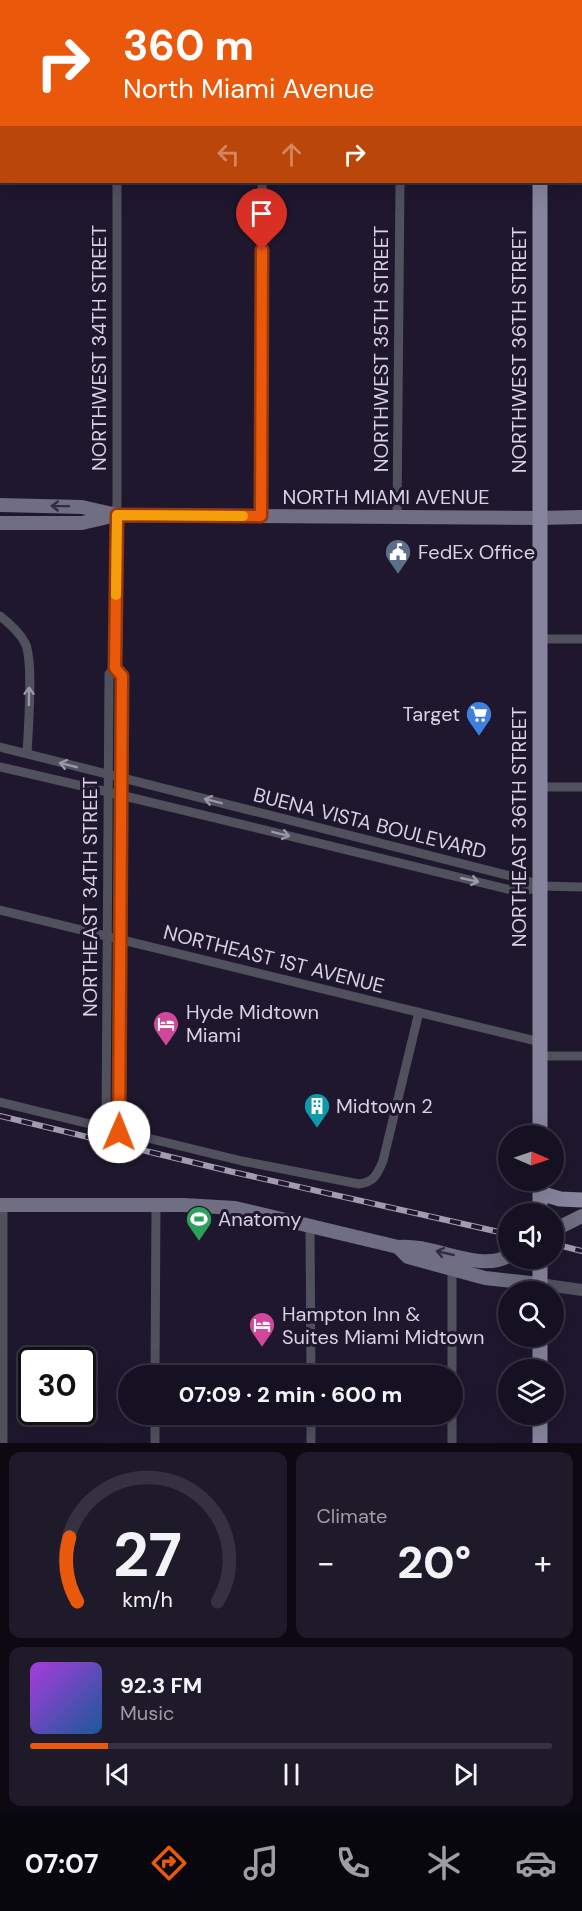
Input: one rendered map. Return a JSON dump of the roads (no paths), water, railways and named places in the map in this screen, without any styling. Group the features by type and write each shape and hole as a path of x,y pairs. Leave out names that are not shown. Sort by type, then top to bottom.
{"main road":[{"name":"NORTHWEST 36TH STREET","path":"540,183 540,518"},
{"name":"NORTH MIAMI AVENUE","path":"0,505 82,507 117,515 582,517"},
{"path":"0,512 23,505"},
{"name":"NORTH MIAMI AVENUE","path":"0,523 82,523 117,515"},
{"name":"NORTHEAST 36TH STREET","path":"540,518 540,1125"},
{"path":"547,1191 560,1199 582,1200"},
{"path":"1,1205 156,1205 235,1208 398,1247 411,1246 479,1261 492,1262 498,1260"},
{"path":"564,1225 582,1216"},
{"path":"398,1247 408,1257 502,1281"},
{"path":"540,1425 540,1443"}],"street":[{"name":"NORTHWEST 34TH STREET","path":"117,183 117,515"},
{"path":"261,516 262,183"},
{"name":"NORTHWEST 35TH STREET","path":"397,517 400,183"},
{"name":"NORTHEAST 34TH STREET","path":"117,515 115,668 122,676 119,1132"},
{"path":"0,616 9,622 26,643 29,661 27,754"},
{"path":"540,639 582,639"},
{"name":"NORTHEAST 34TH STREET","path":"106,1129 109,674 115,668"},
{"name":"BUENA VISTA BOULEVARD","path":"0,747 522,879 541,886"},
{"name":"BUENA VISTA BOULEVARD","path":"0,767 507,889 522,891 541,886"},
{"path":"540,787 582,787"},
{"path":"541,886 582,887"},
{"name":"NORTHEAST 1ST AVENUE","path":"0,910 419,1012 540,1049 582,1056"},
{"path":"0,1102 106,1129 301,1173 359,1184 368,1183 376,1178 383,1161 419,1012"},
{"path":"1,1205 3,1443"},
{"path":"155,1365 156,1205"},
{"path":"310,1225 311,1365"},
{"path":"452,1269 452,1365"},
{"path":"564,1289 582,1290"},
{"path":"155,1425 155,1443"},
{"path":"311,1425 311,1443"},
{"path":"452,1425 452,1443"}],"railway":[{"path":"0,1116 498,1232"},
{"path":"564,1246 582,1251"}],"place":[{"name":"FedEx Office","path":"398,575"},
{"name":"Target","path":"479,737"},
{"name":"Hyde Midtown Miami","path":"166,1047"},
{"name":"Midtown 2","path":"317,1129"},
{"name":"Anatomy","path":"199,1242"},
{"name":"Hampton Inn & Suites Miami Midtown","path":"262,1348"}]}
